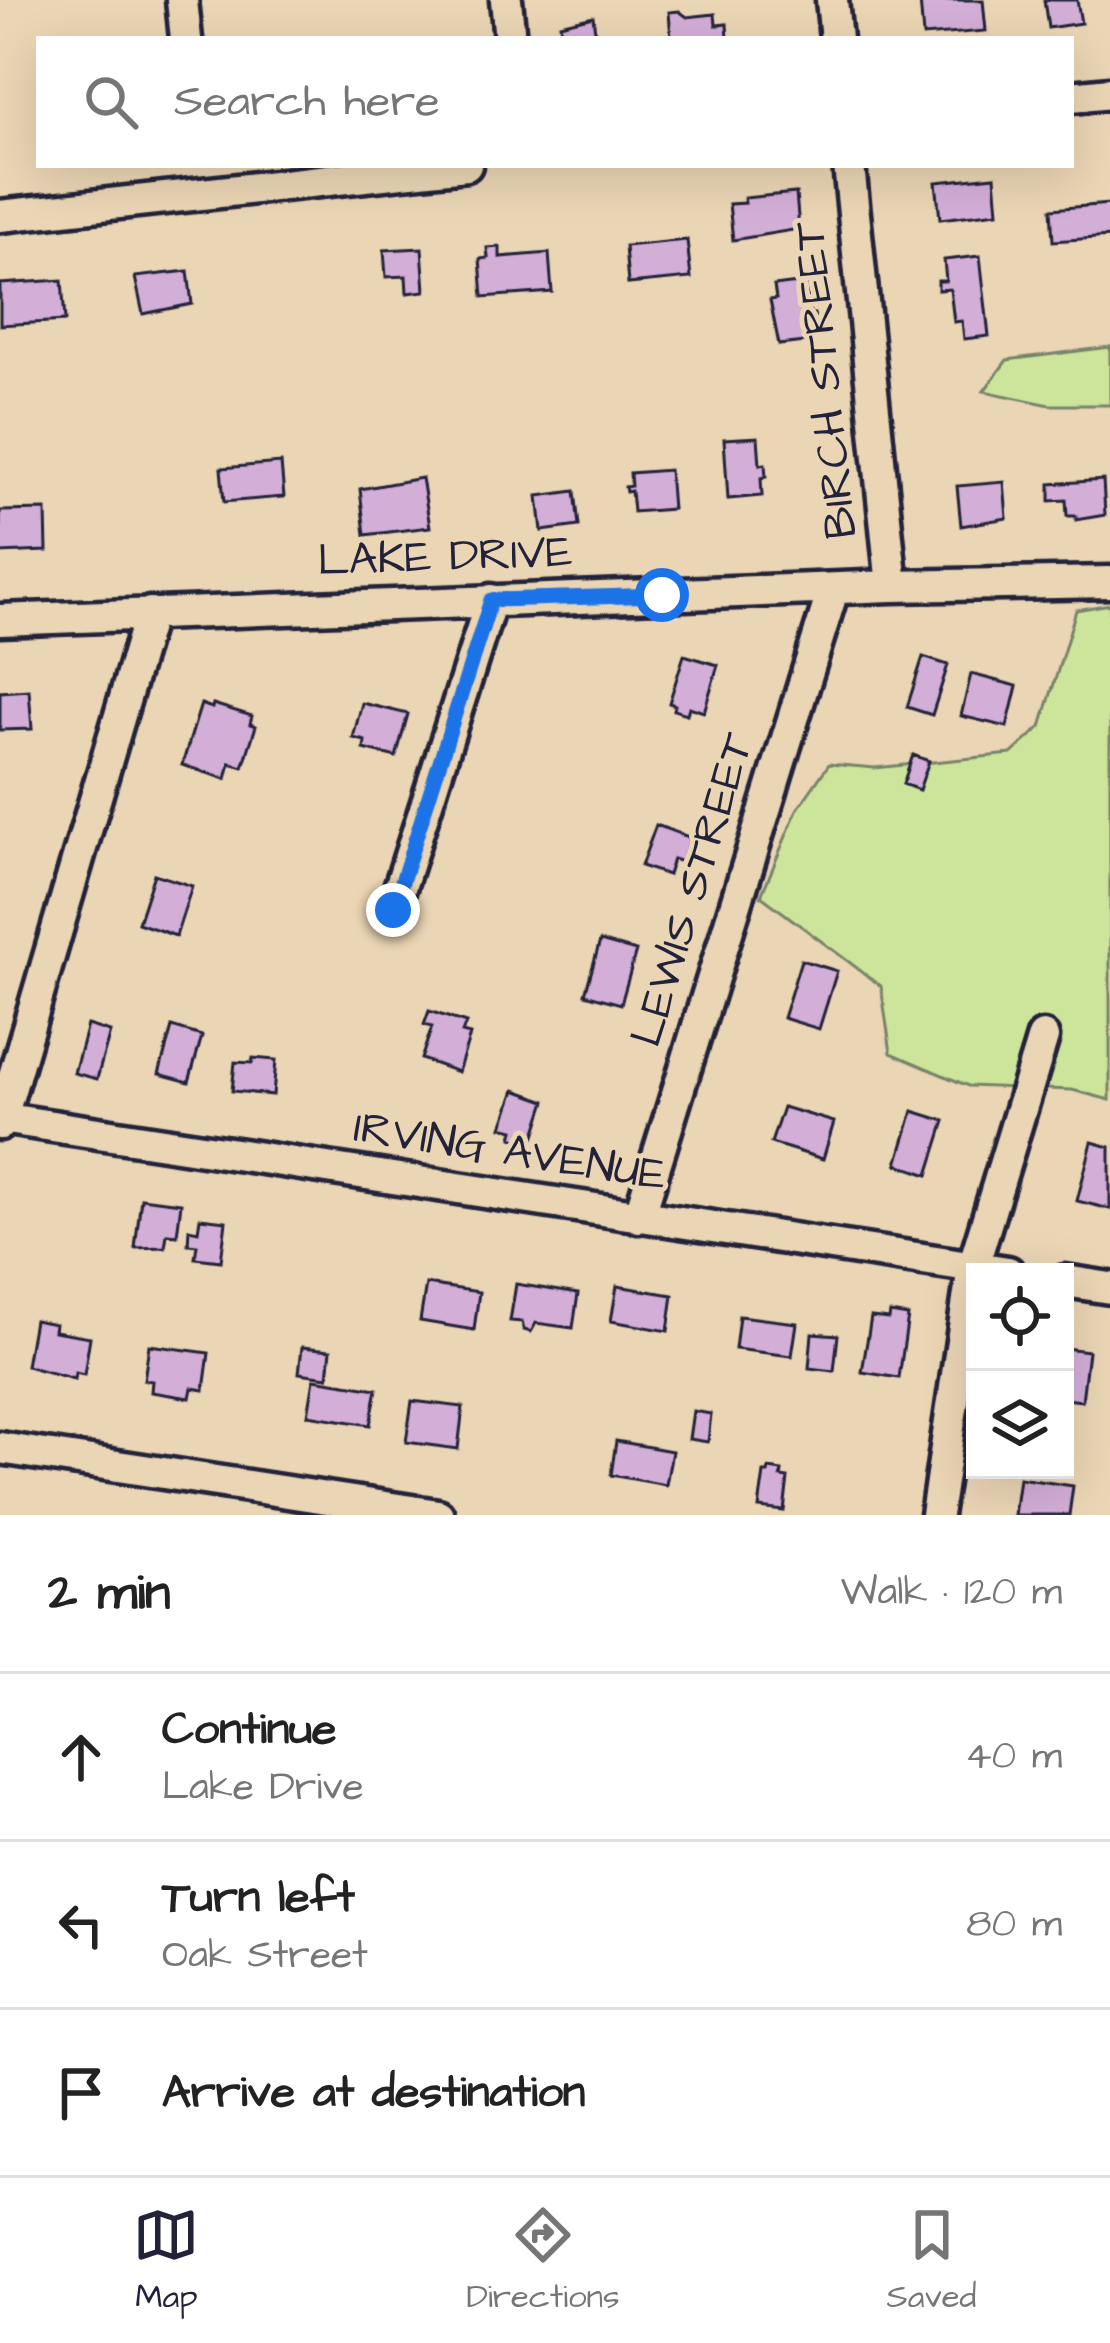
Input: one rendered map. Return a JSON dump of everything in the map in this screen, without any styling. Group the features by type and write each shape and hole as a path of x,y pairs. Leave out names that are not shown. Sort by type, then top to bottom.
{"street":[{"path":"182,0 186,36"},
{"path":"506,0 510,36"},
{"path":"832,0 836,36"},
{"path":"1074,98 1110,93"},
{"path":"0,216 200,179 409,168"},
{"name":"BIRCH STREET","path":"849,168 892,586"},
{"name":"LAKE DRIVE","path":"0,620 1110,581"},
{"name":"LEWIS STREET","path":"639,1217 833,590"},
{"path":"393,910 491,600"},
{"path":"0,1120 150,613"},
{"path":"975,1263 1043,1037"},
{"name":"IRVING AVENUE","path":"0,1120 966,1266"},
{"path":"1074,1282 1110,1288"},
{"path":"936,1515 966,1319"},
{"path":"0,1448 438,1515"}],"green space":[{"path":"1110,347 1110,405 1050,405 984,391 1007,360"},
{"path":"1110,604 1110,1100 1072,1090 968,1086 891,1053 881,986 761,896 797,810 829,764 875,768 1011,754 1041,727 1076,610"}],"building":[{"path":"920,0 983,0 986,31 923,36"},
{"path":"1044,0 1077,0 1081,23 1048,28"},
{"path":"679,11 687,17 715,14 716,25 727,24 728,36 671,36 669,12"},
{"path":"593,16 596,36 562,36 560,24"},
{"path":"995,176 998,212 940,219 936,182"},
{"path":"796,193 799,229 733,240 729,204"},
{"path":"1110,204 1110,237 1053,241 1051,209"},
{"path":"687,240 691,278 628,284 625,246"},
{"path":"500,247 500,257 549,253 552,292 483,297 480,259 488,258 487,248"},
{"path":"422,248 425,291 407,293 406,276 386,277 384,250"},
{"path":"980,256 989,336 964,339 962,321 954,322 950,289 938,290 938,281 946,281 944,260"},
{"path":"188,271 192,304 143,314 135,277"},
{"path":"62,280 65,321 0,325 0,284"},
{"path":"806,282 816,325 811,326 813,341 779,345 770,300 776,299 774,286"},
{"path":"758,437 766,477 761,478 762,496 728,499 724,439"},
{"path":"281,463 284,497 224,502 221,468"},
{"path":"669,470 672,509 633,512 631,491 626,492 625,487 631,486 630,473"},
{"path":"422,478 430,527 365,535 360,489"},
{"path":"1103,480 1105,515 1076,520 1076,516 1067,516 1066,500 1050,501 1050,484"},
{"path":"1004,482 1007,518 961,526 957,486"},
{"path":"575,491 579,526 542,531 538,496"},
{"path":"46,510 47,551 0,553 0,511"},
{"path":"684,655 718,665 704,712 689,707 687,714 669,703"},
{"path":"923,657 948,665 932,715 907,707"},
{"path":"971,674 1017,686 1007,727 961,716"},
{"path":"29,690 32,729 0,730 0,692"},
{"path":"362,703 408,714 396,757 364,749 365,741 353,738"},
{"path":"201,704 252,716 250,724 256,726 243,767 230,763 226,779 182,765"},
{"path":"913,755 929,761 919,790 903,784"},
{"path":"656,825 691,838 682,862 673,859 668,875 641,866"},
{"path":"154,874 192,886 176,936 138,923"},
{"path":"600,941 636,951 621,1004 585,994"},
{"path":"801,960 837,971 819,1029 783,1018"},
{"path":"429,1011 466,1023 462,1033 470,1035 458,1072 421,1059 432,1027 424,1025"},
{"path":"87,1025 110,1032 97,1079 74,1073"},
{"path":"172,1027 202,1036 189,1082 159,1074"},
{"path":"253,1058 276,1060 273,1095 232,1091 235,1062 252,1063"},
{"path":"515,1090 546,1101 534,1138 522,1133 520,1140 512,1137 514,1130 502,1127"},
{"path":"783,1107 834,1122 823,1159 771,1143"},
{"path":"913,1111 945,1121 928,1175 897,1164"},
{"path":"1092,1142 1110,1147 1110,1209 1077,1201"},
{"path":"141,1198 181,1203 177,1235 167,1234 165,1247 135,1248"},
{"path":"200,1218 226,1221 221,1261 195,1258 197,1245 188,1244 189,1229 198,1231"},
{"path":"426,1284 479,1292 474,1330 420,1321"},
{"path":"516,1284 578,1294 573,1328 536,1323 531,1332 524,1330 522,1322 510,1321"},
{"path":"617,1286 673,1295 668,1331 611,1321"},
{"path":"890,1313 908,1316 899,1378 862,1372 871,1317 889,1319"},
{"path":"739,1316 797,1323 792,1356 735,1349"},
{"path":"34,1320 55,1324 54,1331 90,1337 84,1375 75,1373 74,1379 26,1366"},
{"path":"812,1333 838,1335 834,1371 809,1368"},
{"path":"149,1345 209,1353 204,1390 192,1388 190,1398 151,1392 152,1381 144,1380"},
{"path":"302,1347 331,1350 328,1377 299,1373"},
{"path":"1074,1349 1088,1351 1082,1401 1074,1400"},
{"path":"314,1379 377,1389 370,1425 308,1415"},
{"path":"412,1401 463,1407 458,1449 406,1442"},
{"path":"693,1411 711,1414 708,1442 689,1439"},
{"path":"616,1441 672,1451 666,1485 611,1475"},
{"path":"782,1471 781,1477 788,1478 784,1511 759,1508 764,1473"},
{"path":"1019,1479 1073,1486 1069,1515 1014,1515"}],"route":[{"path":"393,910 491,600 662,595"}]}
